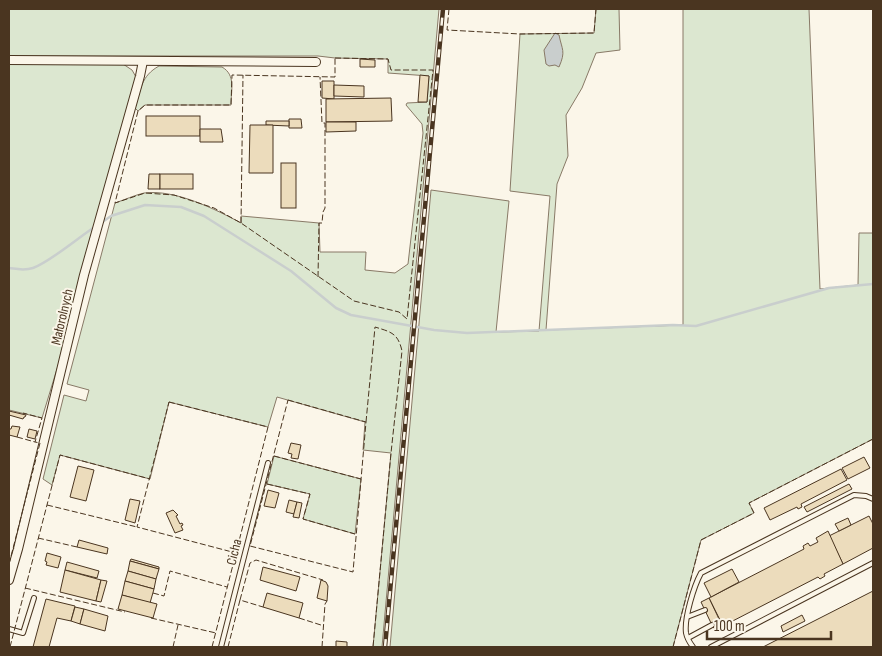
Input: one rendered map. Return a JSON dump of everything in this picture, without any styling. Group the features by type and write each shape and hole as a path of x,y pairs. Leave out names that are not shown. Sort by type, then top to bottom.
{"street":[{"path":"9,60 316,62"},
{"name":"Małorolnych","path":"9,580 84,276 143,61"}],"lane":[{"name":"Cicha","path":"220,647 268,463"},
{"path":"693,647 688,638 687,617 701,573 854,495 873,499"},
{"path":"711,647 873,563"},
{"path":"9,629 23,633 34,598"},
{"path":"687,617 704,610"},
{"path":"688,638 712,625"}],"green space":[{"path":"9,9 439,9 382,647 373,647 391,453 363,450 365,422 277,397 268,427 169,402 150,479 60,455 52,485 43,479 64,395 86,401 89,390 67,384 115,203 144,193 169,194 194,201 241,223 241,216 319,223 320,252 366,252 365,270 395,273 408,264 423,133 422,124 406,105 407,103 427,102 429,76 388,73 388,59 318,56 9,56"},
{"path":"596,9 619,9 620,50 596,53 582,88 566,115 568,156 557,184 546,330 683,325 683,9 809,9 820,289 858,285 859,233 873,233 873,439 749,503 754,513 701,540 673,647 390,647 431,190 509,201 496,332 539,331 550,196 510,191 520,34 594,33"},
{"path":"9,64 123,64 132,70 136,77 68,333 42,418 9,410"},
{"path":"159,66 222,67 231,79 231,105 145,105 138,111 135,108 142,84 148,74"},
{"path":"274,456 361,479 355,534 303,519 310,494 267,484"}],"shaded area":[{"path":"555,33 559,35 563,51 559,67 546,64 544,50"}],"building":[{"path":"360,59 375,60 375,67 360,67"},
{"path":"420,75 429,76 427,102 418,102"},
{"path":"322,81 334,81 334,99 322,98"},
{"path":"334,85 364,86 364,97 334,96"},
{"path":"391,98 392,121 326,122 326,99"},
{"path":"146,116 200,116 200,136 146,136"},
{"path":"289,119 301,119 302,128 289,128"},
{"path":"266,121 289,121 289,126 266,125"},
{"path":"326,122 356,122 356,131 326,132"},
{"path":"250,125 273,125 273,173 249,173"},
{"path":"200,129 221,129 223,142 200,142"},
{"path":"281,163 296,163 296,208 281,208"},
{"path":"149,174 160,174 160,189 148,189"},
{"path":"160,174 193,174 193,189 160,189"},
{"path":"9,411 26,415 23,419 9,415"},
{"path":"12,426 20,427 17,437 9,435 9,429"},
{"path":"29,429 37,431 35,439 27,437"},
{"path":"291,443 301,445 298,459 291,458 292,454 288,453"},
{"path":"864,457 870,468 848,479 842,468"},
{"path":"78,466 94,470 86,501 70,497"},
{"path":"841,469 847,480 801,504 802,507 798,509 797,507 770,520 764,508"},
{"path":"849,484 852,489 807,512 804,507"},
{"path":"268,490 279,493 275,508 264,506"},
{"path":"130,499 140,501 135,523 125,520"},
{"path":"289,500 297,502 294,514 286,512"},
{"path":"297,502 302,503 299,518 293,517"},
{"path":"173,510 178,515 176,516 180,524 182,523 183,525 181,526 183,530 175,533 166,513"},
{"path":"869,516 873,524 873,548 843,564 829,536"},
{"path":"848,518 851,525 839,531 835,524"},
{"path":"828,531 843,564 824,574 825,576 820,579 818,577 723,626 709,598 804,549 803,546 808,543 810,546 818,542 816,538"},
{"path":"79,540 108,548 107,554 77,547"},
{"path":"47,553 61,557 58,568 46,565"},
{"path":"131,559 159,567 159,569 130,561"},
{"path":"130,561 159,569 156,579 128,571"},
{"path":"67,562 99,571 97,578 65,570"},
{"path":"263,567 300,577 296,591 260,580"},
{"path":"732,569 739,582 711,597 704,583"},
{"path":"65,570 101,580 96,601 60,592"},
{"path":"128,571 156,579 154,589 125,581"},
{"path":"101,580 107,581 101,602 96,601"},
{"path":"321,580 326,582 328,586 327,601 317,598"},
{"path":"125,581 154,589 150,603 122,595"},
{"path":"873,591 873,647 763,647"},
{"path":"267,593 303,603 299,618 263,607"},
{"path":"122,595 157,604 153,618 118,609"},
{"path":"709,598 719,619 711,623 701,602"},
{"path":"46,599 75,606 71,621 57,618 49,647 33,647"},
{"path":"75,607 84,609 80,624 71,621"},
{"path":"84,609 108,616 105,631 80,624"},
{"path":"802,615 805,621 783,632 781,626"},
{"path":"719,619 723,626 715,630 711,623"},
{"path":"336,641 347,642 347,647 336,647"}],"waterway":[{"path":"101,223 111,216 145,205 181,207 204,216 291,271 336,308 351,315 434,330 467,333 673,325 696,326 829,288 873,284"},
{"path":"9,268 21,270 40,265 96,226"}],"railway":[{"path":"385,647 443,9"}],"fence":[{"path":"449,9 447,30 520,34 594,33 596,9"},
{"path":"335,58 388,59 391,70 433,70 407,319 399,312 354,301 241,223 214,208 174,195 145,193 115,203 138,111 145,105 231,105 232,75 335,77 335,58"},
{"path":"241,223 243,75"},
{"path":"318,277 319,223 322,223 325,208 325,123 322,123 320,77"},
{"path":"366,422 375,327 393,334 398,340 402,351 373,647"},
{"path":"288,400 366,422 353,572 250,546 288,400"},
{"path":"169,402 268,427 236,553 137,527 169,402"},
{"path":"9,564 40,443 35,442 42,418 23,413"},
{"path":"17,437 35,442"},
{"path":"673,647 701,540 754,513 749,503 873,439"},
{"path":"10,647 60,455 150,479"},
{"path":"274,456 361,479"},
{"path":"267,484 310,494 303,519 355,534"},
{"path":"47,505 137,527"},
{"path":"38,538 77,547"},
{"path":"212,647 236,553"},
{"path":"240,600 250,563 256,560 323,580"},
{"path":"153,593 164,596 170,571 227,587"},
{"path":"25,588 125,612"},
{"path":"228,647 240,600 263,607"},
{"path":"322,647 325,604 327,601"},
{"path":"151,618 216,633"},
{"path":"299,618 324,626"},
{"path":"173,647 178,625"}]}
